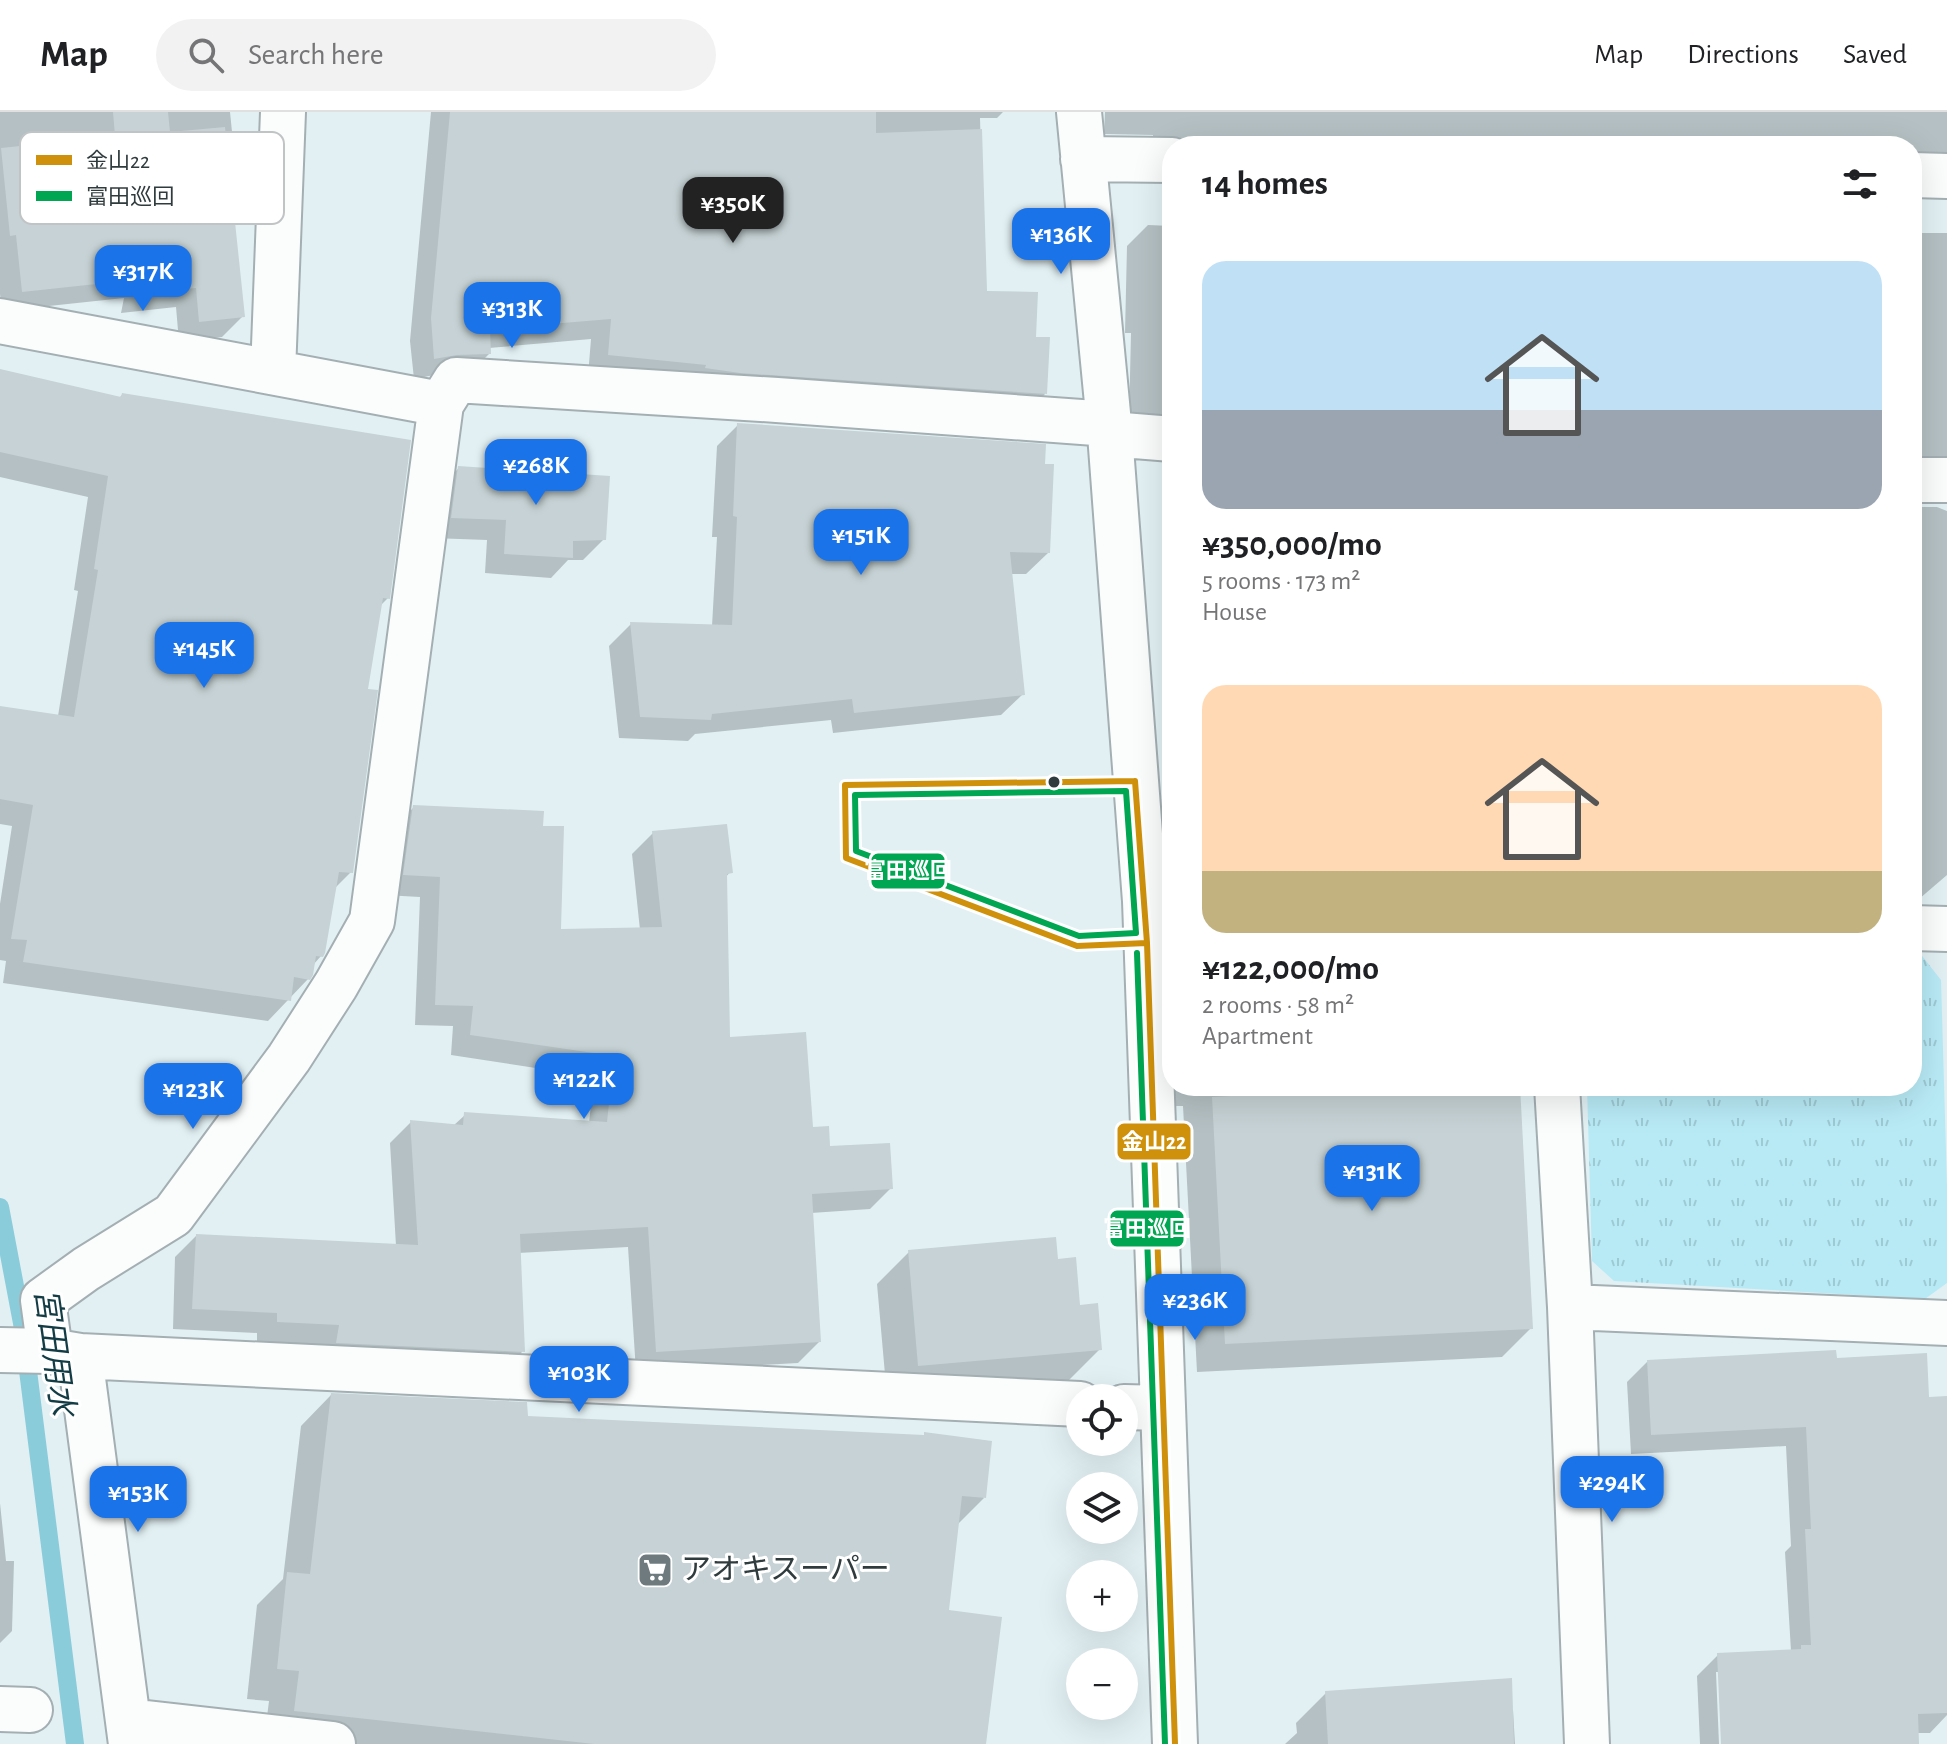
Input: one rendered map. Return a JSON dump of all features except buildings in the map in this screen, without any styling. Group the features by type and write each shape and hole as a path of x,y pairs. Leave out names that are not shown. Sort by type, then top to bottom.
{"street":[{"path":"282,132 283,112"},
{"path":"1079,112 1158,902 1144,1408 1175,1744"},
{"path":"1083,159 1162,160"},
{"path":"1922,175 1947,176"},
{"path":"273,372 279,224"},
{"path":"0,321 441,404"},
{"path":"333,1744 130,1732 36,1352 43,1300 86,1269 173,1215 289,1058 372,921 441,404 456,380 792,401 1109,429 1162,437"},
{"path":"1922,480 1947,480"},
{"path":"1922,928 1947,929"},
{"path":"1558,1096 1570,1307 1587,1744"},
{"path":"1570,1307 1947,1323"},
{"path":"36,1352 1066,1403"}],"green space":[{"path":"1922,956 1941,980 1947,1283 1925,1299 1614,1281 1592,1261 1587,1096 1922,1096"}],"waterway":[{"name":"宮田用水","path":"0,1207 22,1323 75,1744"}],"transit line":[{"name":"金山22","path":"1135,781 1147,943 1175,1744"},
{"name":"金山22","path":"845,785 1135,781"},
{"name":"金山22","path":"845,785 846,858 1077,946 1147,943"},
{"name":"富田巡回","path":"1126,791 1136,933 1079,936 856,851 855,795 1126,791"},
{"name":"富田巡回","path":"1137,953 1165,1744"}],"place":[{"name":"アオキスーパー","path":"655,1570"}]}
